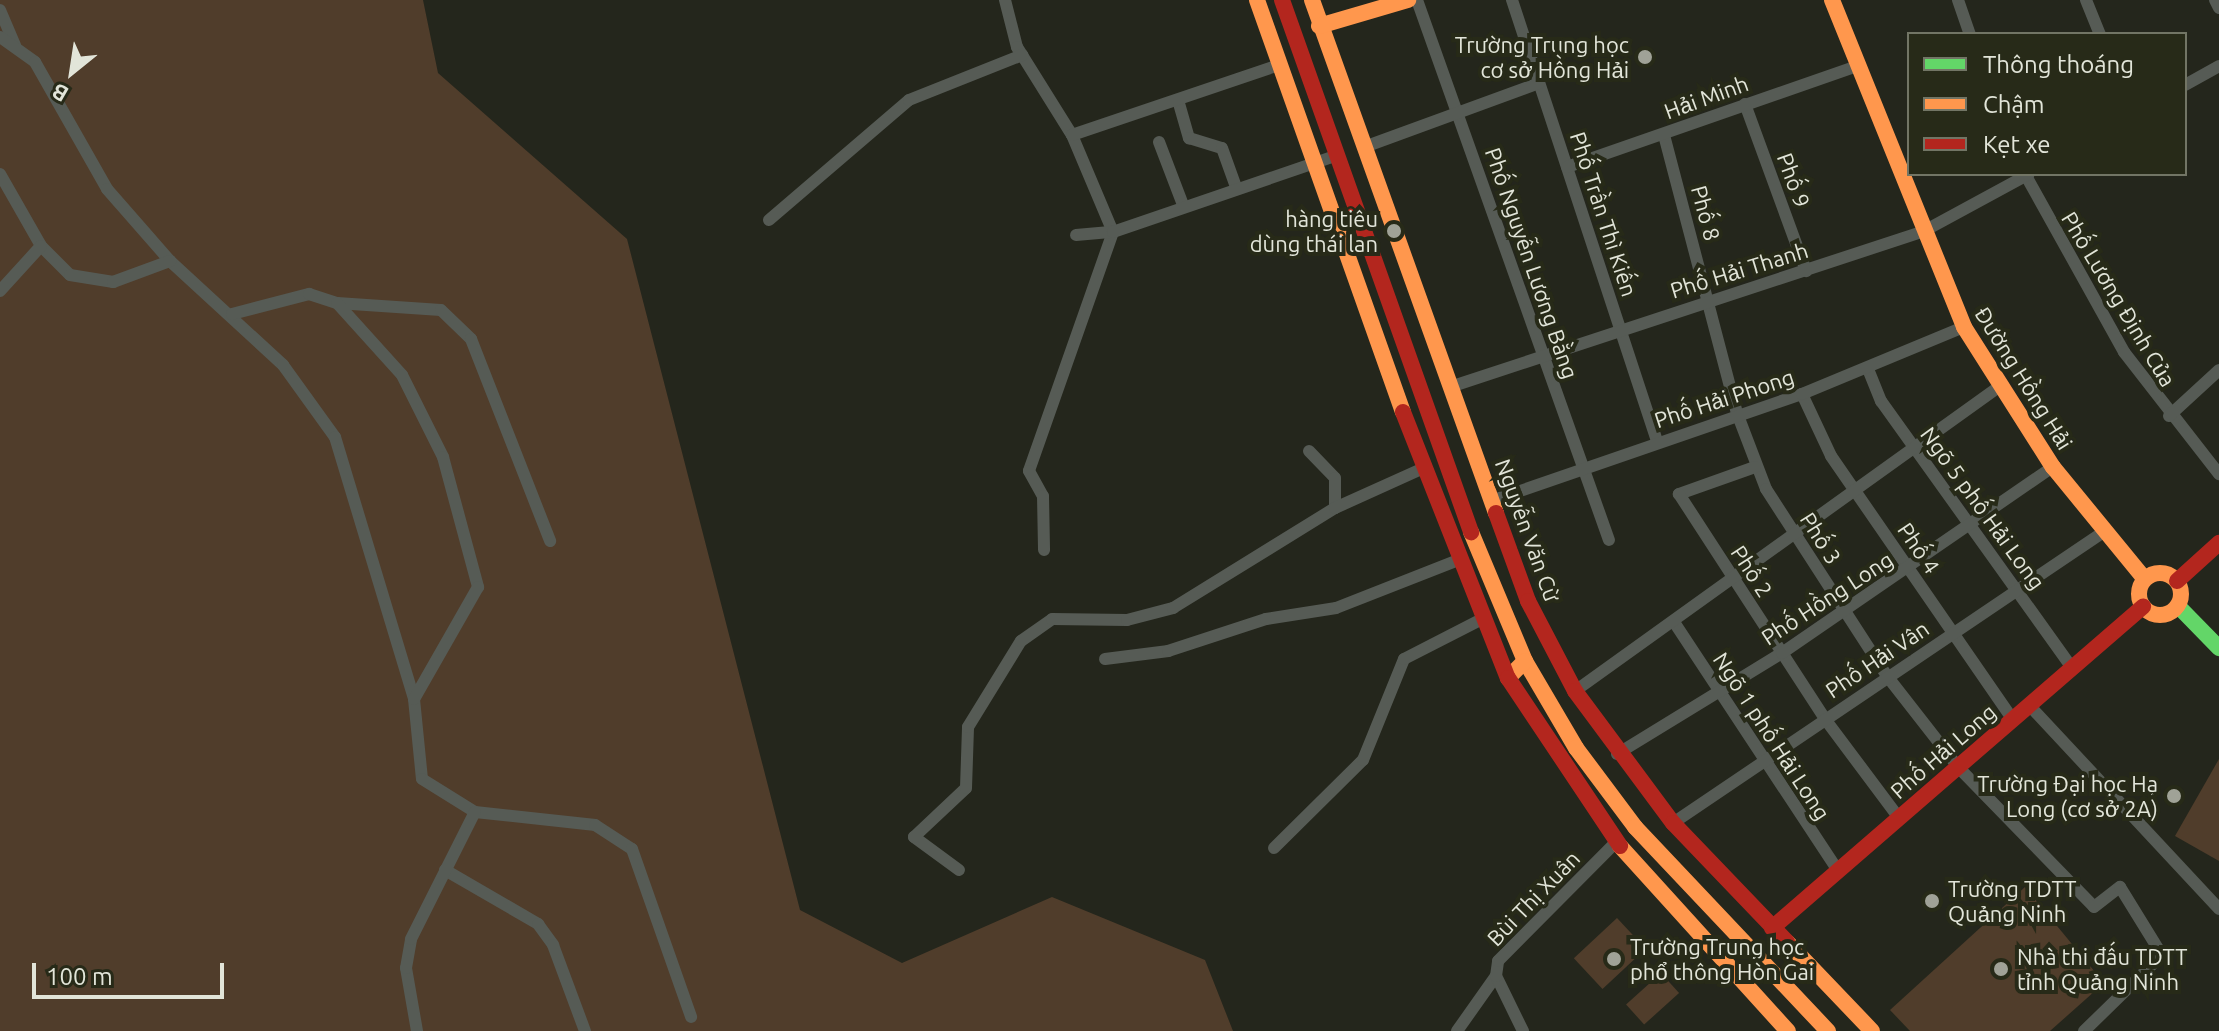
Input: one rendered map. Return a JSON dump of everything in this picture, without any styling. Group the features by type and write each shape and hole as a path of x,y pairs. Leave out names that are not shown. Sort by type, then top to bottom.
{"main road":[{"path":"1257,0 1276,66 1316,163 1426,467 1456,561 1508,678 1616,842 1788,1031"},
{"path":"1282,0 1448,477 1525,661 1576,748 1635,827 1828,1031"},
{"name":"Nguyễn Văn Cừ","path":"1312,0 1528,601 1575,691 1617,754 1673,823 1872,1031"},
{"path":"1319,26 1408,0"},
{"name":"Đường Hồng Hải","path":"1832,0 1964,327 2053,467 2144,578"},
{"path":"2177,581 2219,543"},
{"path":"2178,606 2154,614 2143,607 2144,578 2167,573 2177,581 2178,606 2219,648"},
{"name":"Phố Hải Long","path":"1772,928 2143,607"},
{"path":"1508,678 1525,661"}],"street":[{"path":"1005,0 1022,55 1072,135 1113,232 1029,471 1043,496 1044,550"},
{"name":"Phố Nguyễn Lương Bằng","path":"1417,0 1609,540"},
{"name":"Phố Trần Thì Kiến","path":"1512,0 1657,440"},
{"path":"1958,0 1969,32"},
{"path":"2086,0 2099,32"},
{"path":"2215,0 2219,8"},
{"path":"0,10 16,49"},
{"path":"0,37 35,62 73,120 107,189 170,261 232,314 283,365 335,437 414,699 422,779 475,812 595,825 632,849 691,1017"},
{"path":"769,220 909,100 1022,55"},
{"name":"Hải Minh","path":"1567,167 1860,65"},
{"path":"1072,135 1276,66"},
{"path":"2187,84 2219,66"},
{"path":"1367,146 1539,83"},
{"path":"1178,100 1189,138 1222,148 1236,187"},
{"name":"Phố 9","path":"1745,104 1806,271"},
{"name":"Phố 8","path":"1664,135 1709,301"},
{"path":"1159,142 1183,205"},
{"path":"1076,235 1113,232 1183,205 1335,156"},
{"path":"0,174 41,246 70,275 93,284 144,276 170,261"},
{"name":"Phố Hải Thanh","path":"1453,386 1543,360 1621,328 1924,231 2025,176"},
{"name":"Phố Lương Định Của","path":"2027,176 2076,274 2169,416 2219,474"},
{"path":"0,291 41,246"},
{"path":"232,314 309,294 337,303 441,310 471,339 550,541"},
{"name":"Phố 3","path":"1709,301 1737,413 1755,467 1887,676 1958,767 2094,907 2120,887 2162,955 2084,1031"},
{"path":"337,303 402,375 443,457 474,553 478,587 414,699"},
{"name":"Phố Hải Phong","path":"1494,500 1657,440 1802,394 1964,327"},
{"name":"Ngõ 5 phố Hải Long","path":"1868,369 1915,449 2019,589 2072,668"},
{"path":"2169,416 2219,370"},
{"path":"1575,691 2000,386"},
{"name":"Phố 4","path":"1802,394 1856,491 2013,720"},
{"path":"1309,451 1335,478 1335,508"},
{"path":"959,870 914,837 966,788 968,727 1011,650 1052,619 1127,620 1173,608 1335,508 1426,467"},
{"name":"Phố 2","path":"1755,467 1680,490 1709,542 1825,719 1899,818"},
{"name":"Phố Hồng Long","path":"1617,754 1782,653 1909,569 2053,467"},
{"name":"Phố Hải Vân","path":"1673,823 2105,531"},
{"path":"1105,659 1168,651 1266,619 1336,608 1456,561"},
{"path":"1274,848 1363,760 1404,659 1482,619"},
{"name":"Ngõ 1 phố Hải Long","path":"1674,622 1761,761 1838,871"},
{"path":"2029,705 2219,909"},
{"path":"417,1031 406,968 411,939 475,812"},
{"name":"Bùi Thị Xuân","path":"1523,1031 1496,976 1504,952 1616,842"},
{"path":"445,870 538,924 553,945 585,1031"},
{"path":"1457,1031 1496,976"}],"shaded area":[{"path":"0,0 423,0 438,73 627,239 800,910 902,963 1052,897 1205,960 1233,1031 0,1031"},
{"path":"2219,759 2219,861 2175,836"},
{"path":"2025,887 2104,983 2050,1031 1910,1031 1890,1010"},
{"path":"1617,918 1646,949 1602,989 1574,958"},
{"path":"1661,973 1679,993 1644,1025 1626,1004"}],"traffic: fast":[{"path":"2178,606 2219,648"}],"traffic: slow":[{"path":"1257,0 1403,412"},
{"path":"1312,0 1496,513"},
{"path":"1319,26 1408,0"},
{"path":"1832,0 1964,327 2053,467 2144,578"},
{"path":"1471,532 1525,661 1576,748 1635,827 1828,1031"},
{"path":"2160,573 2175,579 2181,594 2175,609 2160,615 2145,609 2139,594 2145,579 2160,573"},
{"path":"1508,678 1525,661"},
{"path":"1620,846 1788,1031"},
{"path":"1787,942 1872,1031"}],"traffic: jam":[{"path":"1282,0 1471,532"},
{"path":"1403,412 1508,678 1620,846"},
{"path":"1496,513 1528,601 1575,691 1673,823 1787,942"},
{"path":"2177,581 2219,543"},
{"path":"1772,928 2143,607"}],"place":[{"name":"Trường Trung học cơ sở Hồng Hải","path":"1645,57"},
{"name":"hàng tiêu dùng thái lan","path":"1394,231"},
{"name":"Trường Đại học Hạ Long (cơ sở 2A)","path":"2174,796"},
{"name":"Trường TDTT Quảng Ninh","path":"1932,901"},
{"name":"Trường Trung học phổ thông Hòn Gai","path":"1614,959"},
{"name":"Nhà thi đấu TDTT tỉnh Quảng Ninh","path":"2001,969"}]}
